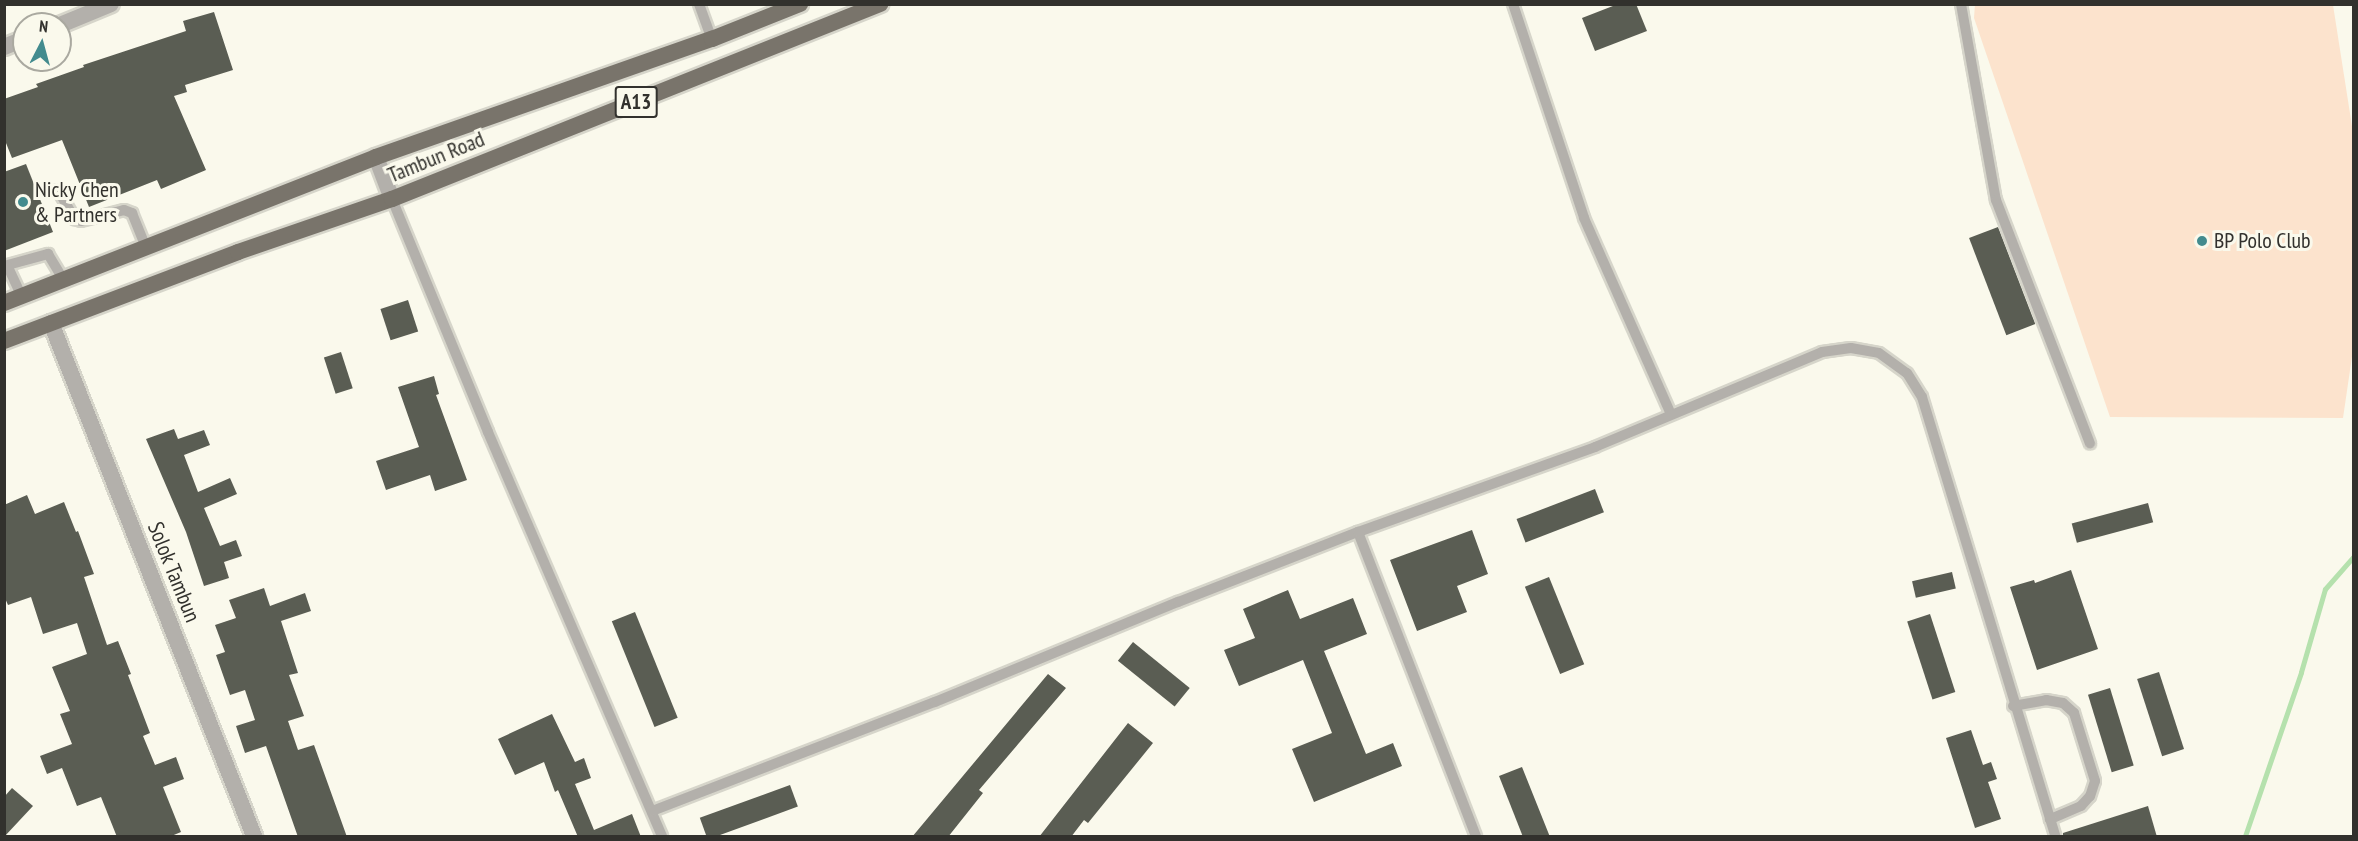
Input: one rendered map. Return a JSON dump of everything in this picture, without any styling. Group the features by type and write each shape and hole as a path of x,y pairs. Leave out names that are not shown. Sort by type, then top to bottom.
{"main road":[{"name":"Tambun Road","path":"4,303 376,157 712,39 800,4"},
{"name":"Tambun Road","path":"4,341 238,252 392,199 880,4"}],"street":[{"path":"72,20 111,4"},
{"path":"376,157 392,199"},
{"name":"Solok Tambun","path":"51,323 254,837"}],"lane":[{"path":"699,4 712,39"},
{"path":"1513,4 1584,218 1671,414"},
{"path":"1961,4 1996,200 2090,444"},
{"path":"58,190 75,219 81,220 124,210 132,213 146,248"},
{"path":"392,199 488,432 662,837"},
{"path":"22,297 6,267 48,254 64,281"},
{"path":"652,812 935,702 1178,602 1358,532 1595,447 1822,352 1851,348 1879,353 1907,373 1922,398 2013,706 2055,837"},
{"path":"1358,532 1476,837"},
{"path":"2013,706 2046,700 2062,703 2074,713 2095,781 2090,796 2081,806 2050,819"}],"shaded area":[{"name":"BP Polo Club","path":"1975,4 2333,5 2354,139 2354,343 2343,418 2110,417 1974,18"}],"building":[{"path":"1618,4 1636,4 1647,31 1595,51 1582,18"},
{"path":"214,12 233,70 185,85 187,92 174,96 206,170 161,189 157,180 89,207 62,140 12,158 4,138 4,99 38,87 36,84 72,72 84,67 83,65 186,31 183,21"},
{"name":"Nicky Chen & Partners","path":"26,164 53,232 4,251 4,172"},
{"path":"1998,227 2035,324 2006,335 1969,238"},
{"path":"408,300 418,331 391,340 380,309"},
{"path":"341,352 353,388 336,394 324,358"},
{"path":"434,376 439,394 436,395 467,480 435,491 430,475 386,490 376,461 419,447 398,387"},
{"path":"174,429 178,439 204,430 210,445 184,455 198,492 230,478 237,494 204,508 220,546 236,540 242,556 224,562 229,578 204,586 186,532 146,439"},
{"path":"1595,489 1604,512 1526,542 1517,519"},
{"path":"27,495 35,514 64,502 76,532 78,531 94,574 84,577 107,645 118,641 131,674 128,675 150,733 143,736 155,765 176,757 184,779 163,787 181,832 169,837 117,837 101,797 77,806 62,768 47,774 40,756 72,744 60,714 70,711 52,667 87,654 77,623 43,634 31,597 8,605 4,596 4,505"},
{"path":"2148,503 2153,522 2077,543 2072,523"},
{"path":"1472,530 1488,574 1457,586 1467,612 1417,631 1390,560"},
{"path":"2071,570 2098,649 2037,670 2010,587 2034,580 2035,583"},
{"path":"1952,572 1956,589 1916,598 1912,581"},
{"path":"1549,577 1584,664 1560,674 1525,587"},
{"path":"264,588 270,606 305,593 311,611 281,621 298,673 289,675 304,716 288,721 298,750 314,745 347,837 298,837 266,746 245,753 236,726 255,720 245,690 230,695 216,655 225,652 215,625 236,618 229,600"},
{"path":"1288,590 1300,619 1353,598 1367,634 1324,651 1366,754 1393,743 1402,766 1314,802 1292,749 1332,733 1303,660 1239,686 1224,650 1255,638 1243,609"},
{"path":"635,612 678,718 655,727 612,621"},
{"path":"1930,614 1955,692 1933,699 1907,621"},
{"path":"1133,642 1190,688 1175,707 1118,661"},
{"path":"2159,672 2184,749 2162,756 2137,679"},
{"path":"1048,674 1066,688 979,790 983,793 948,837 912,837"},
{"path":"2110,688 2134,765 2112,772 2088,695"},
{"path":"552,714 575,762 584,758 591,778 575,784 594,830 632,814 641,837 578,837 558,790 555,792 544,762 515,775 498,739"},
{"path":"1128,723 1153,743 1088,823 1084,820 1071,837 1039,837"},
{"path":"1971,730 1983,765 1991,762 1997,779 1988,782 2001,819 1975,828 1946,738"},
{"path":"1522,767 1550,837 1523,837 1499,776"},
{"path":"790,785 798,807 717,836 706,836 700,818"},
{"path":"12,788 33,806 4,837 4,797"},
{"path":"2148,806 2157,837 2063,837 2063,833"}],"waterway":[{"path":"2245,836 2301,672 2325,589 2354,556"}],"place":[{"name":"Nicky Chen & Partners","path":"23,202"},
{"name":"BP Polo Club","path":"2202,241"}]}
